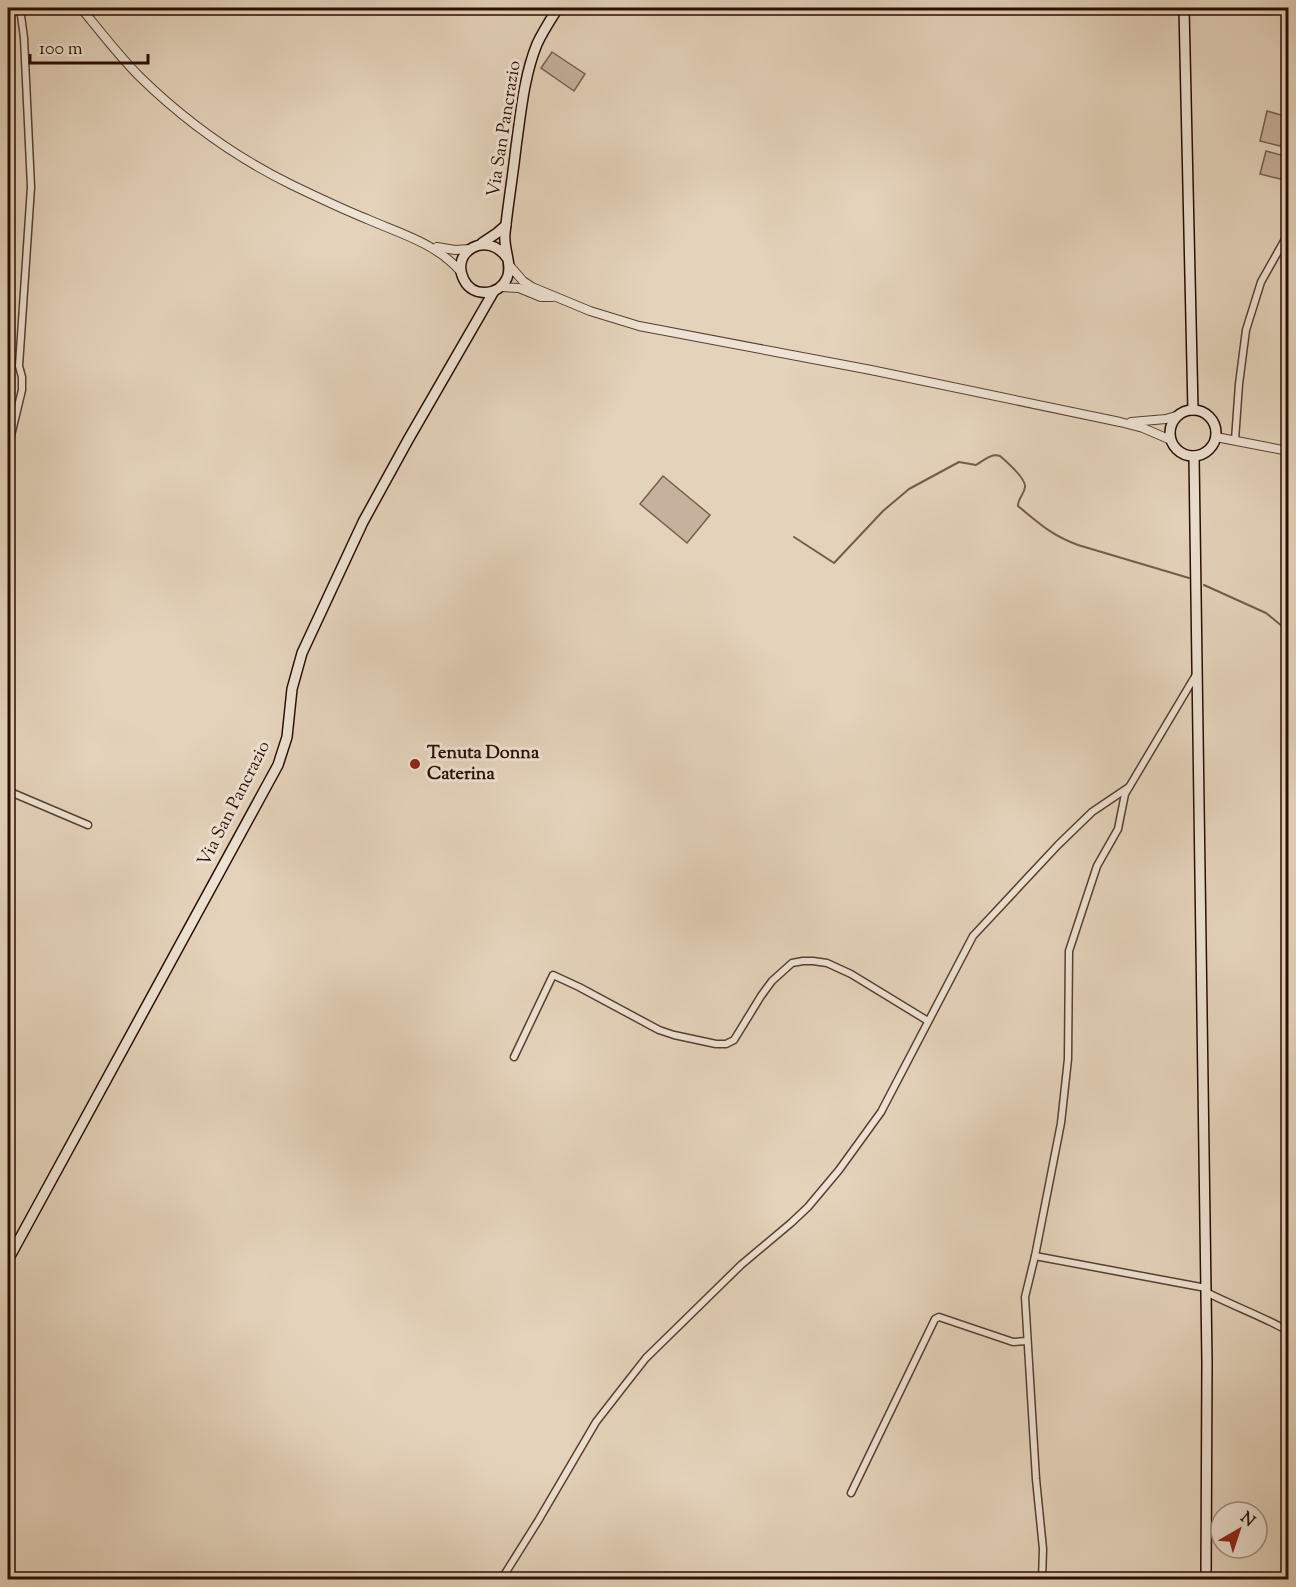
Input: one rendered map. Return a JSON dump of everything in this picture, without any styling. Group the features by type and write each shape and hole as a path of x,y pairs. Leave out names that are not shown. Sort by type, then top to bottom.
{"main road":[{"name":"Via San Pancrazio","path":"508,262 504,241 529,68 538,42 558,8"},
{"path":"1184,8 1193,410"},
{"path":"474,247 490,244 503,252 508,262 509,274 506,281 497,289 483,293 477,292 466,284 461,272 462,260 474,247 506,225"},
{"name":"Via San Pancrazio","path":"8,1260 278,765 287,737 292,689 302,653 363,522 497,289"},
{"path":"477,292 480,308 478,321"},
{"path":"1193,410 1206,413 1211,418 1216,437 1206,452 1194,456 1180,452 1171,440 1171,426 1179,415 1193,410"},
{"path":"1194,456 1206,1290 1206,1580"}],"street":[{"path":"8,448 22,390 19,366 31,187 24,38 20,8"},
{"path":"81,8 140,77 186,117 239,155 290,184 426,244 441,252 461,272"},
{"path":"1235,440 1246,330 1261,282 1288,234"},
{"path":"426,244 455,250 474,247"},
{"path":"508,262 523,281 590,310 639,326 871,370 1120,422 1143,428 1171,440"},
{"path":"497,289 519,288 541,297 554,296"},
{"path":"1120,422 1143,422 1179,415"},
{"path":"1216,437 1288,451"},
{"path":"1042,1580 1043,1549 1036,1479 1025,1297 1060,1123 1068,1059 1069,951 1097,866 1118,829 1125,794 1197,672"},
{"path":"501,1580 596,1422 646,1358 741,1265 808,1207 881,1113 973,936 1092,812 1129,787"},
{"path":"8,791 88,825"},
{"path":"514,1057 553,975 659,1030 716,1044 726,1044 734,1040 772,981 792,963 803,961 827,963 851,974 928,1021"},
{"path":"1035,1256 1206,1290 1288,1331"},
{"path":"851,1493 935,1319 939,1317 1013,1342 1027,1341"}],"shaded area":[{"path":"552,52 585,74 574,91 541,68"},
{"path":"1267,111 1288,117 1288,148 1260,141"},
{"path":"1266,151 1288,157 1288,181 1260,174"},
{"path":"663,476 710,515 687,543 640,504"}],"waterway":[{"path":"794,537 834,563 883,511 909,489 959,462 976,465 997,455 1011,466 1024,484 1018,506 1053,533 1078,545 1189,578"},
{"path":"1204,585 1266,613 1288,631"}],"place":[{"name":"Tenuta Donna Caterina","path":"415,764"}]}
